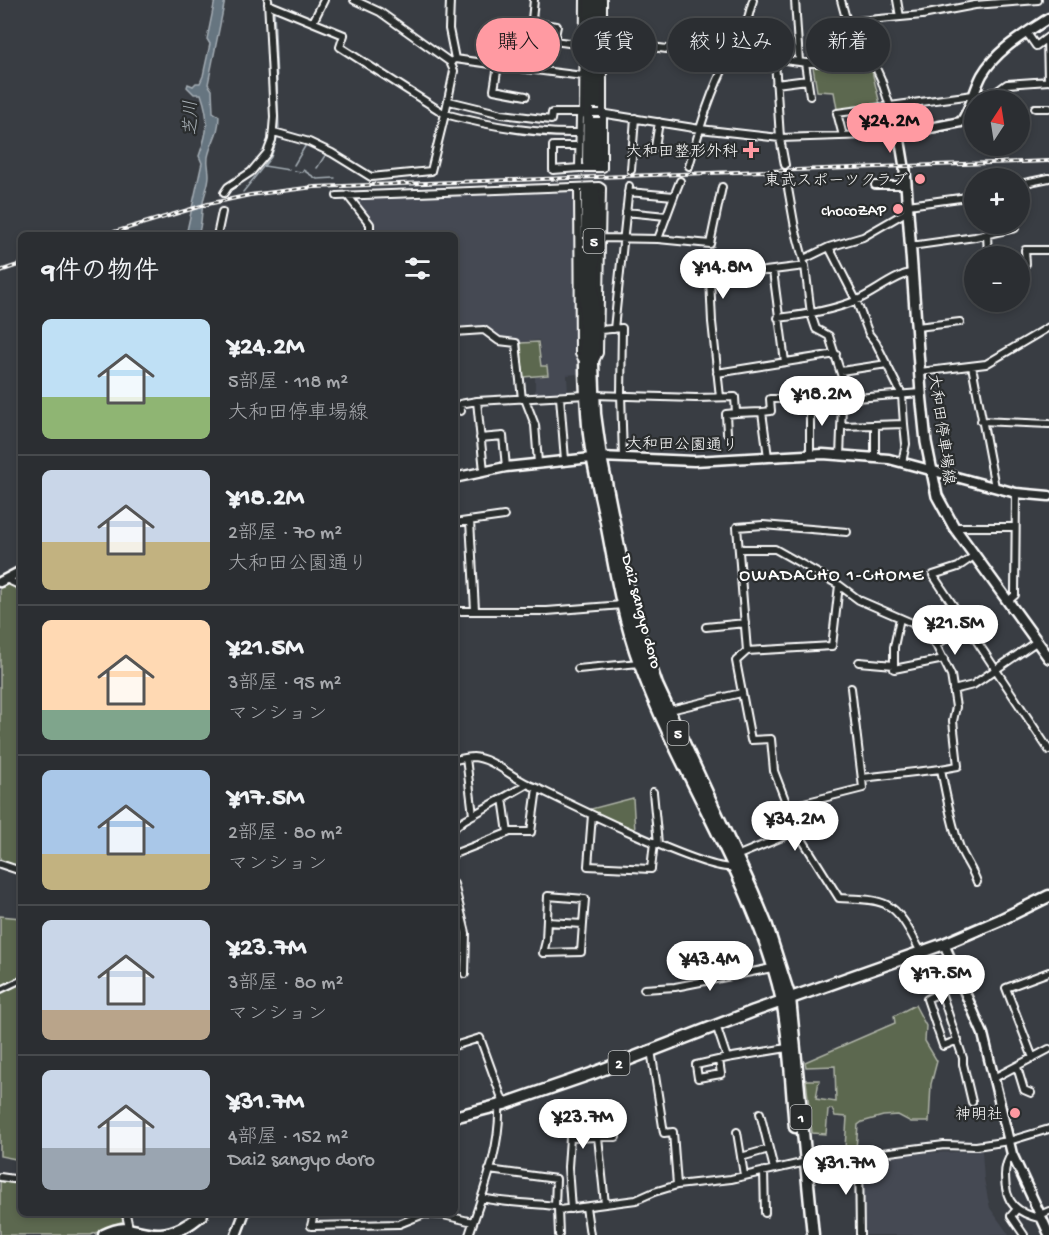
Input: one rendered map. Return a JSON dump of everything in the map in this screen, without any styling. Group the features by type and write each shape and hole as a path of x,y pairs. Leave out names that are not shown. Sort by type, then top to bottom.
{"main road":[{"path":"588,165 590,0"},
{"path":"588,165 598,0"},
{"name":"大和田停車場線","path":"905,170 921,393 931,471 937,496 954,527 974,556 1049,658"},
{"name":"Dai2 sangyo doro","path":"587,191 590,395 597,457 623,605 639,663 733,861 767,926 786,1000 802,1163 806,1235"},
{"name":"Dai2 sangyo doro","path":"597,457 631,604 664,712"},
{"name":"Dai2 sangyo doro","path":"733,861 786,1000 787,1048 813,1235"},
{"name":"2","path":"458,1116 501,1105 944,944 1049,896"},
{"path":"104,1235 113,1231 159,1234 183,1228 199,1216"}],"street":[{"path":"313,22 324,0"},
{"path":"354,0 380,12 452,60 476,63"},
{"path":"274,132 309,142 371,177 431,171 449,101 454,71 449,29 450,0"},
{"path":"532,18 534,0"},
{"path":"584,0 584,18"},
{"path":"603,0 603,18"},
{"path":"748,18 753,0"},
{"path":"795,0 802,62 810,96"},
{"path":"841,0 846,18"},
{"path":"897,0 900,17"},
{"path":"889,18 922,15 975,5 1038,0"},
{"path":"268,2 344,35 340,47 445,114 481,124 553,133 580,133"},
{"path":"224,193 228,187 251,172 267,153 274,132 271,27 268,2"},
{"path":"975,90 993,60 1049,18"},
{"path":"1027,33 1036,46 1048,38"},
{"path":"999,90 1007,84 1048,81 1048,38"},
{"path":"794,61 806,62"},
{"path":"497,72 495,90 526,96"},
{"path":"555,72 583,75 584,113 580,117 579,146 588,165"},
{"path":"579,146 553,146 553,170 588,165 603,168 602,72"},
{"path":"689,166 706,105 721,72"},
{"path":"776,72 780,138 785,165"},
{"path":"877,72 899,134 905,170"},
{"path":"776,84 807,80"},
{"path":"843,136 837,113 964,95"},
{"path":"449,101 475,109 551,120 552,113 601,113 700,129 780,138 899,134 958,123 964,117"},
{"path":"1035,108 1049,108"},
{"path":"631,170 635,118"},
{"path":"655,147 659,122"},
{"path":"786,177 804,263 811,314 816,329 829,336 841,371 843,399 840,456"},
{"path":"1030,182 1049,178"},
{"path":"658,240 680,181"},
{"path":"875,185 906,185"},
{"path":"581,242 624,238 710,244 722,187"},
{"path":"337,196 587,191 602,188 599,241 599,353 589,364 579,354 581,242 578,239 587,191"},
{"path":"614,329 628,189 674,196"},
{"path":"347,195 370,224 370,232"},
{"path":"720,397 710,279 773,271 804,263 829,247 863,237 908,208 964,198"},
{"path":"218,232 222,212"},
{"path":"626,212 666,216"},
{"path":"911,246 987,234 988,246"},
{"path":"829,247 856,300 869,334 902,394 906,444 902,462"},
{"path":"1030,250 1049,250"},
{"path":"773,271 784,362"},
{"path":"778,318 811,314 856,300 900,275 913,272"},
{"path":"917,327 960,322"},
{"path":"920,372 986,364 1049,327"},
{"path":"600,330 622,328 623,457"},
{"path":"458,332 484,330 499,341 516,343 524,399 535,425 538,463"},
{"path":"717,373 836,354"},
{"path":"841,371 887,364"},
{"path":"972,366 995,487"},
{"path":"726,433 726,414 771,411 770,399 843,399 921,393"},
{"path":"461,411 460,404 477,401 621,394 684,398 735,397 736,413"},
{"path":"560,397 565,460"},
{"path":"810,399 810,454"},
{"path":"477,401 484,471"},
{"path":"762,412 768,457"},
{"path":"981,420 1049,424"},
{"path":"842,426 904,424"},
{"path":"875,425 875,458"},
{"path":"480,438 503,436 506,467"},
{"name":"大和田公園通り","path":"458,477 506,467 597,457 694,461 810,454 902,462 1016,493 1049,496"},
{"path":"1007,602 1015,595 1016,493"},
{"path":"458,522 504,516"},
{"path":"470,521 475,610"},
{"path":"747,651 737,527 762,525 847,532"},
{"path":"954,527 1015,527"},
{"path":"740,549 775,549 839,585 859,600 912,624 936,645 944,659 951,675 956,707 953,721 958,766 862,778"},
{"path":"974,556 958,567 933,575 1049,750"},
{"path":"3,581 18,574"},
{"path":"3,581 18,585"},
{"path":"839,585 832,646 747,651 736,661 751,740 771,739 774,771 797,831 839,898 886,904 901,919 921,952"},
{"path":"458,610 547,611 623,605"},
{"path":"900,618 894,646 894,669 944,659"},
{"path":"706,627 745,623"},
{"path":"936,645 966,624"},
{"path":"953,690 973,685 1036,642"},
{"path":"858,662 894,664"},
{"path":"578,669 639,663"},
{"path":"788,807 863,788 851,688"},
{"path":"664,712 741,693"},
{"path":"466,758 473,815"},
{"path":"458,759 482,758 526,785 537,788 592,815 708,864 728,869 733,861 797,831"},
{"path":"941,769 952,824 961,851 976,882"},
{"path":"458,825 526,785"},
{"path":"458,852 508,833 531,832 537,788"},
{"path":"592,815 588,866 651,869 656,843 653,792"},
{"path":"504,798 508,833"},
{"path":"0,864 18,871"},
{"path":"548,896 585,899 584,924 581,952 543,953 546,941 548,896"},
{"path":"458,900 466,933 465,974"},
{"path":"547,922 584,924"},
{"path":"944,944 983,1034 1012,1154 1044,1215 1047,1234"},
{"path":"644,990 675,987 772,968"},
{"path":"1033,1058 1006,988 1049,972"},
{"path":"958,1040 943,1046 927,999 959,979"},
{"path":"0,990 18,982"},
{"path":"941,992 958,1040 972,1102"},
{"path":"716,1025 727,1058"},
{"path":"458,1045 480,1038 501,1105 489,1170 469,1235"},
{"path":"719,1060 721,1074 698,1078 696,1065 727,1058 787,1048"},
{"path":"994,1078 1049,1049"},
{"path":"651,1050 664,1133 673,1132 677,1185"},
{"path":"1017,1066 1024,1089 1031,1093"},
{"path":"760,1113 774,1169"},
{"path":"860,1235 859,1156 944,1145 976,1146 1009,1141 1049,1129"},
{"path":"737,1132 744,1175"},
{"path":"598,1137 605,1204"},
{"path":"571,1209 568,1167 570,1138 616,1137"},
{"path":"741,1156 769,1149"},
{"path":"1012,1154 1007,1160 1005,1171 1005,1188 1009,1198 1017,1209 1028,1215 1044,1215"},
{"path":"481,1198 571,1209 636,1200 677,1185 731,1179 802,1163"},
{"path":"489,1170 556,1179 559,1235"},
{"path":"764,1171 765,1213"},
{"path":"0,1177 18,1180"},
{"path":"586,1207 590,1235"},
{"path":"1017,1209 1011,1215 1024,1235"},
{"path":"127,1216 137,1231"},
{"path":"236,1235 243,1216"},
{"path":"314,1216 311,1226 382,1226 399,1224 419,1216"},
{"path":"447,1216 473,1222"}],"shaded area":[{"path":"574,189 578,374 567,375 568,393 535,395 535,377 548,376 547,365 542,365 539,340 521,342 500,338 489,328 483,326 458,330 458,232 372,232 371,223 355,200 356,196"},
{"path":"982,1151 984,1179 990,1208 1009,1235 866,1235 862,1204 863,1164 866,1160 923,1153"}],"green space":[{"path":"814,72 872,72 880,104 837,109 834,92 817,91"},
{"path":"538,342 541,366 547,366 548,375 523,377 521,343"},
{"path":"18,579 18,868 0,863 0,588"},
{"path":"633,798 635,831 591,812 591,809"},
{"path":"0,916 18,918 18,1159 0,1156"},
{"path":"915,1005 926,1026 925,1041 937,1061 931,1084 929,1122 911,1122 898,1115 883,1116 862,1122 858,1125 856,1149 845,1148 847,1117 835,1116 832,1109 828,1110 826,1134 812,1133 806,1080 819,1080 816,1099 836,1102 835,1066 806,1067 805,1062 895,1023 894,1016"},
{"path":"0,1181 18,1184 18,1216 122,1216 123,1221 91,1235 0,1235"}],"water":[{"path":"215,0 225,0 208,84 212,90 213,112 219,116 219,123 208,157 209,179 199,232 187,232 202,163 199,156 207,125 201,94 194,94 187,87 188,84 193,86 200,83 203,76 210,44 207,39"}],"waterway":[{"path":"274,9 279,130"},
{"path":"243,192 271,157 278,135"},
{"path":"294,165 307,143"},
{"path":"317,168 326,154"},
{"path":"264,166 289,170"},
{"path":"294,171 302,172 303,170 317,179 335,178"}],"tunnel":[{"path":"587,192 588,163"},
{"path":"595,192 596,163"},
{"path":"222,212 224,193"}],"railway":[{"path":"114,232 208,204 250,195 314,187 1049,161"},
{"path":"0,271 18,265"}],"place":[{"name":"大和田整形外科","path":"751,150"},
{"name":"東武スポーツクラブ","path":"920,179"},
{"name":"chocoZAP","path":"898,209"},
{"name":"神明社","path":"1015,1113"}],"district":[{"name":"OWADACHO 1-CHOME","path":"832,574"}],"water label":[{"name":"芝川","path":"190,118"}]}
